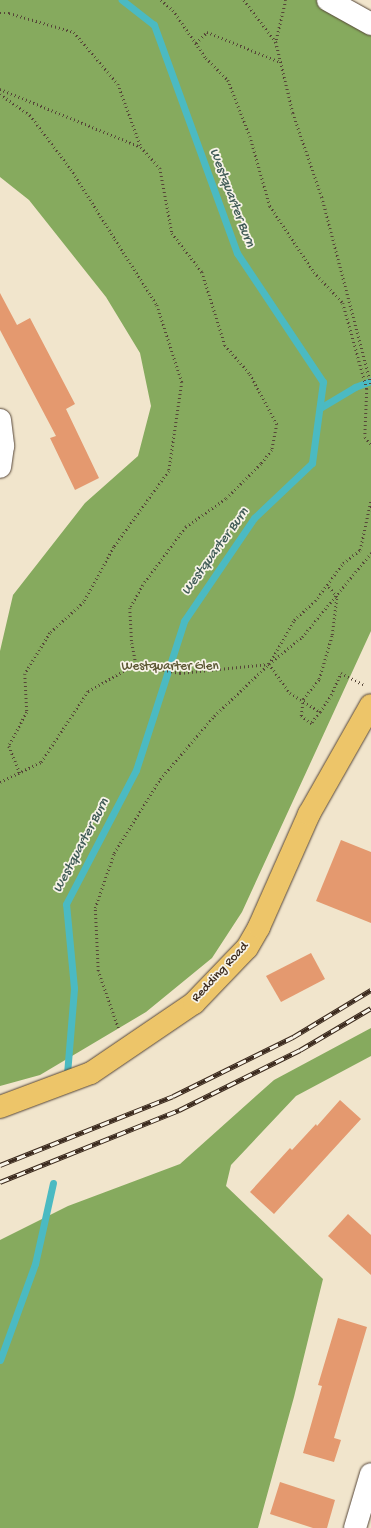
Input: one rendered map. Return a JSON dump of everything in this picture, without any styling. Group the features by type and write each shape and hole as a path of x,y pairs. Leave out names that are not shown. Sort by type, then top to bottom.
{"main road":[{"name":"Redding Road","path":"0,1107 91,1073 194,1003 247,948 259,927 309,814 371,705"}],"street":[{"path":"328,0 371,24"},
{"path":"0,420 3,446 0,467"},
{"path":"355,1528 371,1474"}],"path":[{"path":"161,0 173,10 196,43 228,80 250,136 270,206 314,272 343,303 367,390 365,437 371,444"},
{"path":"244,0 276,42 293,113 322,197 371,384"},
{"path":"276,42 286,0"},
{"path":"0,13 9,13 74,32 118,84 141,147 160,168 172,233 202,272 225,345 250,374 277,424 272,450 261,464 226,499 186,527 143,586 130,608 132,643 136,664"},
{"path":"196,43 207,32 281,62"},
{"path":"0,89 141,147"},
{"path":"0,94 30,115 71,169 157,305 182,382 169,471 114,546 84,602 50,633 25,674 27,712 10,746 20,773"},
{"path":"269,664 294,620 315,601 343,563 360,550 371,499"},
{"path":"126,1050 98,971 95,908 114,853 160,779 214,716 269,664 302,636 337,597 371,553"},
{"path":"327,585 337,597 332,635 319,679 303,699 301,716 311,724 332,695 340,673 371,687"},
{"path":"0,782 41,762 88,691 136,664 180,672 269,664"},
{"path":"269,664 290,693 303,699 320,712"}],"green space":[{"name":"Westquarter Glen","path":"0,0 318,0 371,29 371,631 242,912 212,958 146,1012 40,1075 0,1086 0,651 13,595 85,503 138,456 151,406 140,353 106,297 29,200 0,177"},
{"path":"371,1028 371,1056 296,1096 231,1165 226,1186 323,1279 294,1397 258,1528 0,1528 0,1240 68,1206 180,1164 274,1080"}],"building":[{"path":"0,293 17,325 30,318 75,404 66,409 99,478 75,490 50,438 56,436 0,330"},
{"path":"341,840 371,852 371,923 316,901"},
{"path":"311,953 325,979 281,1002 266,976"},
{"path":"340,1100 361,1119 274,1214 250,1192 290,1148 292,1150 316,1124 317,1126"},
{"path":"348,1214 371,1235 371,1275 328,1236"},
{"path":"338,1318 367,1327 334,1438 341,1440 334,1462 303,1453 322,1386 318,1385"},
{"path":"280,1482 335,1500 327,1528 313,1528 270,1514"}],"waterway":[{"name":"Westquarter Burn","path":"67,1074 74,988 66,904 136,770 184,621 254,518 312,463 323,382 237,253 154,25 122,0"},
{"path":"320,408 355,387 371,381"},
{"name":"Westquarter Burn","path":"0,1360 35,1264 53,1183"}],"railway":[{"path":"0,1165 173,1096 293,1037 371,990"},
{"path":"0,1182 179,1110 300,1050 371,1008"}]}
